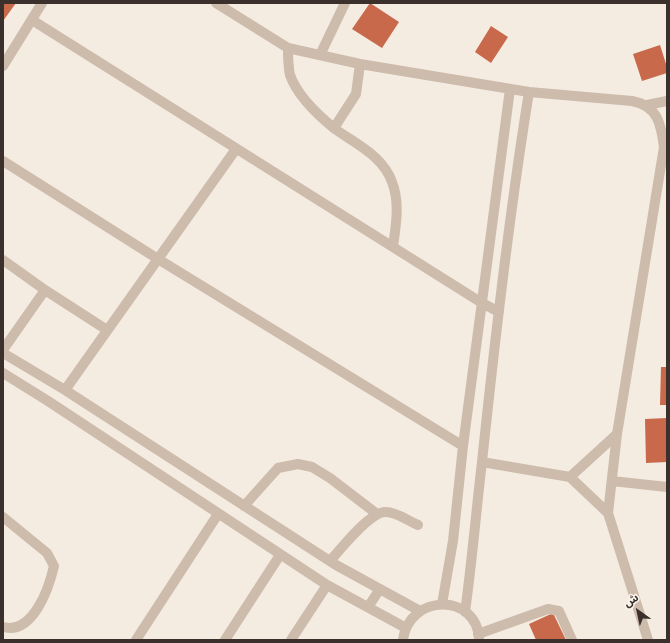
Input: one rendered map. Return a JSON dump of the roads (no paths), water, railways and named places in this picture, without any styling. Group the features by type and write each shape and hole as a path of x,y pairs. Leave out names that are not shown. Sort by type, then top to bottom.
{"street":[{"path":"3,66 42,3"},
{"path":"216,3 288,48 360,64 528,92 632,101 647,105 667,101"},
{"path":"320,55 345,3"},
{"path":"32,20 482,303 499,312"},
{"path":"288,48 290,76 299,92 334,128 368,150 384,169 392,182 396,196 396,221 393,246"},
{"path":"334,128 356,94 360,64"},
{"path":"442,604 453,541 463,446 510,88"},
{"path":"465,612 472,567 499,312 528,92"},
{"path":"647,105 656,116 660,125 664,147 617,434 608,512 648,640"},
{"path":"65,390 236,149"},
{"path":"3,161 158,259 463,446"},
{"path":"3,260 45,290 107,330"},
{"path":"3,350 45,290"},
{"path":"3,353 65,390 330,561 420,611"},
{"path":"3,373 327,585 406,628"},
{"path":"570,477 617,434"},
{"path":"482,462 570,477 608,512"},
{"path":"244,506 278,468 298,464 312,467 330,478 377,514"},
{"path":"612,480 667,487"},
{"path":"330,561 362,525 377,514 386,512 392,513 418,525"},
{"path":"136,640 218,514"},
{"path":"3,516 47,553 54,566 51,581 41,604 18,628 11,629 3,627"},
{"path":"225,640 280,555"},
{"path":"291,640 327,585"},
{"path":"368,607 380,589"},
{"path":"403,640 406,628 411,619 420,611 430,606 442,604 454,606 465,612 474,622 479,637 548,609 559,611 572,640"}]}
